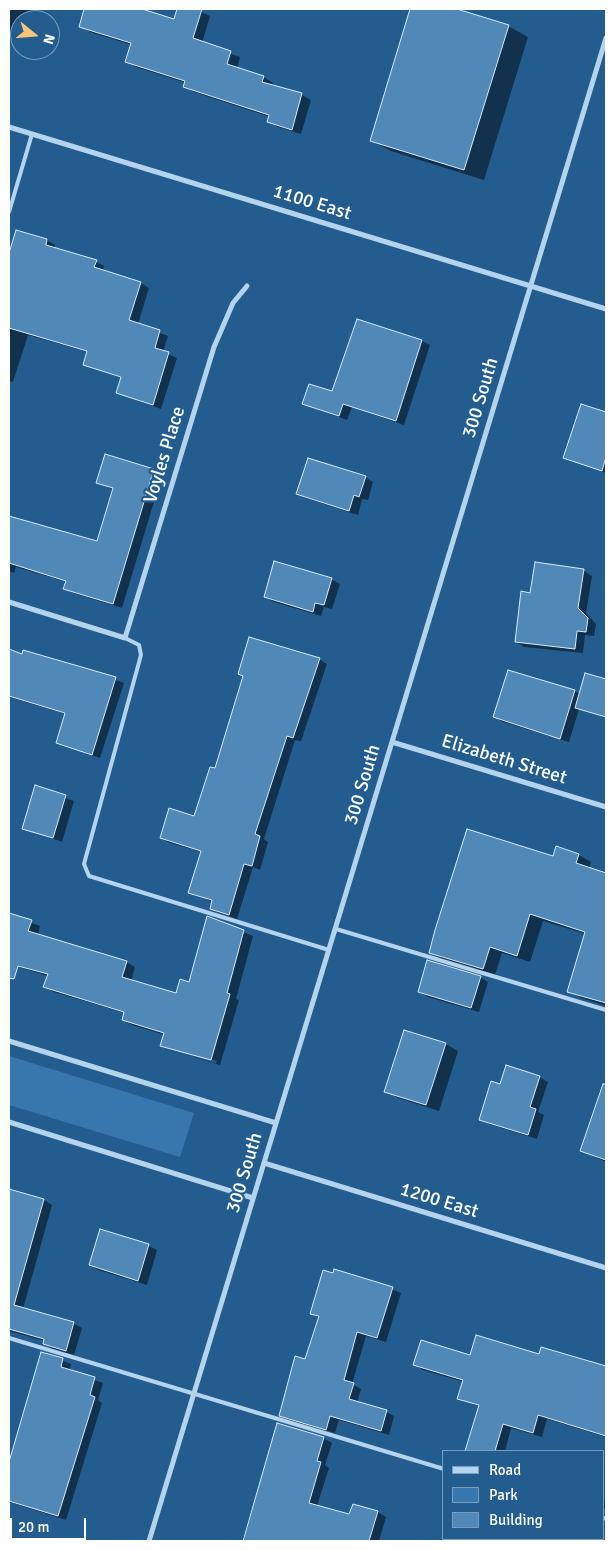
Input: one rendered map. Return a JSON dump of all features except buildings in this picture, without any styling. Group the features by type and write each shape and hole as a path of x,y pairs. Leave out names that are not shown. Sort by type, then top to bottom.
{"street":[{"name":"300 South","path":"149,1541 606,38"},
{"name":"1100 East","path":"9,127 606,309"},
{"name":"Voyles Place","path":"125,638 214,347 233,304 247,286"},
{"path":"9,602 125,638"},
{"name":"Elizabeth Street","path":"392,742 606,807"},
{"path":"9,1041 276,1123"},
{"path":"9,1122 253,1198"},
{"name":"1200 East","path":"264,1163 606,1268"}],"lane":[{"path":"9,212 32,134"},
{"path":"125,638 139,644 141,655 84,864 89,876 329,950"},
{"path":"336,929 606,1010"},
{"path":"9,1338 442,1468"}],"green space":[{"path":"9,1056 194,1113 180,1157 9,1105"}]}
